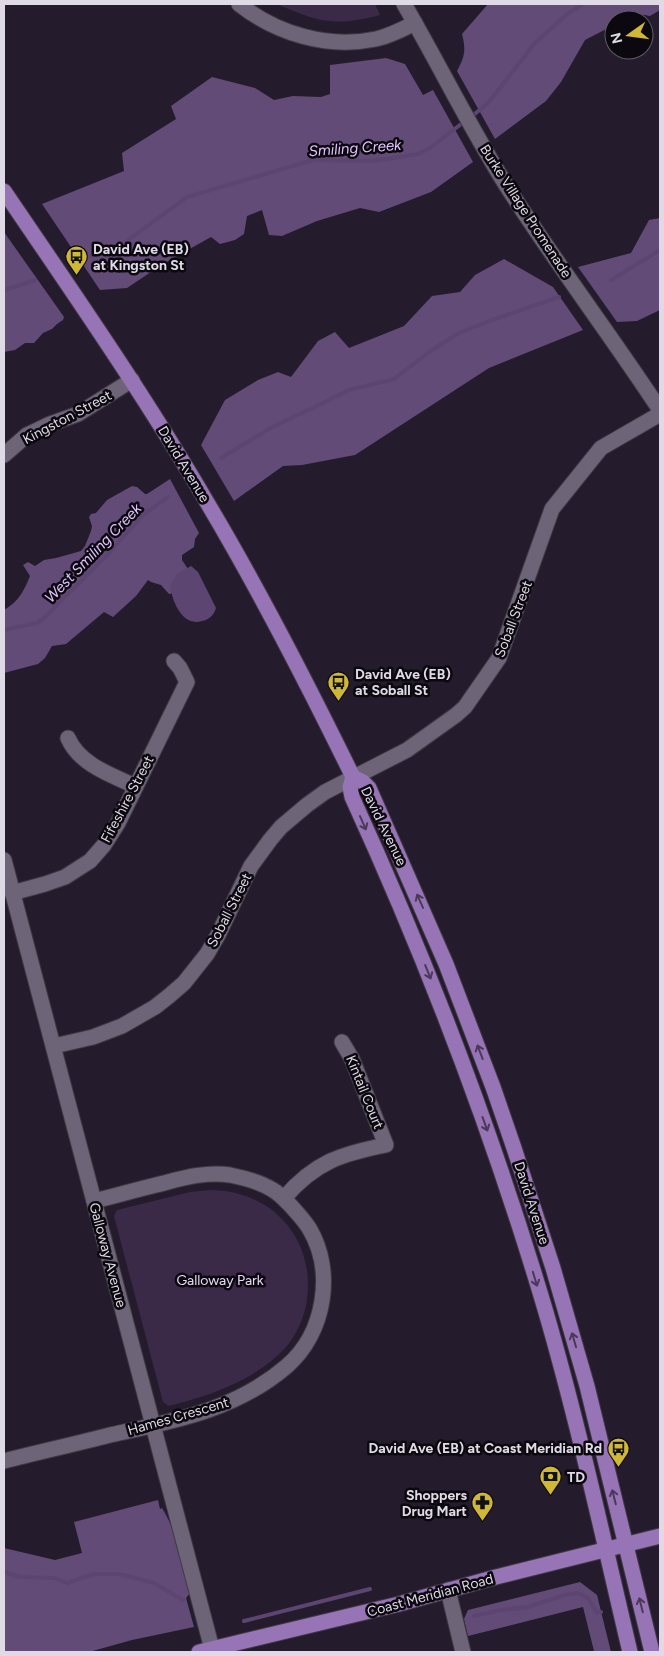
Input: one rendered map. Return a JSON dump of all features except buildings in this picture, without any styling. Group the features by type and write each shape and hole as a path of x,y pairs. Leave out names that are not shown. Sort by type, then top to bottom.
{"main road":[{"name":"David Avenue","path":"4,191 132,380 184,464 232,546 303,675 353,778 364,782 368,788 390,834 443,957 493,1087 553,1268 587,1386 652,1652"},
{"name":"David Avenue","path":"353,778 350,787 352,797 392,887 448,1023 507,1189 555,1348 582,1449 630,1652"},
{"name":"Coast Meridian Road","path":"206,1651 399,1604 514,1572 660,1536"}],"street":[{"path":"239,4 274,26 306,38 320,40 357,41 377,38 415,23"},
{"name":"Burke Village Promenade","path":"404,4 482,143 539,235 660,410"},
{"name":"Kingston Street","path":"4,455 27,435 78,414 132,380"},
{"name":"Soball Street","path":"54,1046 93,1037 122,1026 170,996 190,976 207,954 251,866 281,827 325,792 407,750 465,707 500,658 552,509 601,448 660,414"},
{"name":"Fifeshire Street","path":"12,893 65,877 90,861 110,836 187,682 174,660"},
{"path":"68,738 73,748 84,759 135,786"},
{"name":"Galloway Avenue","path":"4,860 152,1426 206,1651"},
{"name":"Kintail Court","path":"284,1198 302,1178 321,1165 348,1154 386,1145 350,1054 342,1042"},
{"name":"Hames Crescent","path":"4,1461 152,1426 206,1411 240,1398 273,1377 301,1352 314,1328 322,1301 322,1264 309,1228 284,1198 272,1189 253,1180 231,1175 210,1174 190,1176 94,1201"},
{"path":"448,1590 464,1652"}],"green space":[{"path":"276,4 375,4 380,15 349,21 329,21 309,17"},
{"name":"Galloway Park","path":"210,1190 232,1192 252,1198 270,1208 284,1222 296,1238 304,1256 308,1277 306,1305 300,1324 290,1342 274,1359 261,1369 232,1385 201,1397 169,1406 163,1402 114,1216 117,1210 190,1192"}],"shaded area":[{"path":"488,4 660,4 660,10 654,14 654,10 604,10 604,30 585,40 561,82 546,101 495,139 457,71 464,53 462,34"},
{"path":"386,58 405,64 423,95 433,90 473,162 431,192 379,212 360,208 317,221 282,236 269,235 262,210 247,216 244,234 235,240 220,244 211,237 163,264 127,288 100,290 42,204 124,171 122,153 176,119 171,106 212,77 255,88 274,100 293,96 321,97 330,94 330,65"},
{"path":"660,218 660,310 637,321 617,322 578,267 631,253 649,220"},
{"path":"4,232 64,317 52,329 43,333 34,343 25,343 15,350 4,352"},
{"path":"504,259 553,287 583,330 489,368 355,455 302,465 283,466 234,501 201,445 225,400 258,380 278,372 291,377 318,341 335,332 349,348 404,326 432,296 460,292 475,275"},
{"path":"170,479 199,533 195,539 194,547 182,555 182,560 188,569 174,593 169,594 161,585 148,580 136,596 113,617 104,612 66,644 52,646 45,658 38,664 4,673 4,610 17,600 28,581 30,576 23,565 28,562 35,566 44,560 81,551 91,531 92,526 89,517 91,514 96,513 107,500 132,486 147,494"},
{"path":"191,566 198,572 216,608 207,620 195,622 189,620 179,611 173,598 170,585 177,574"},
{"path":"158,1500 160,1509 162,1508 172,1527 182,1559 191,1592 186,1598 194,1627 132,1640 89,1652 4,1652 4,1548 55,1560 82,1553 74,1522"},
{"path":"580,1582 597,1595 611,1652 594,1651 583,1607 468,1636 464,1619 468,1610"}],"waterway":[{"name":"Smiling Creek","path":"471,117 488,103 535,43 566,15 583,4"},
{"name":"Smiling Creek","path":"91,256 124,243 187,197 313,160 373,161 418,154 430,148 465,121"},
{"name":"West Smiling Creek","path":"611,280 660,250"},
{"name":"Smiling Creek","path":"4,290 35,280"},
{"name":"West Smiling Creek","path":"221,458 269,429 349,390 394,379 432,350 459,333 559,297"},
{"name":"West Smiling Creek","path":"4,630 37,623 44,618 108,554 143,515 168,497"},
{"path":"4,1572 20,1577 54,1578 67,1583 94,1574 119,1574 154,1583 183,1600"},
{"path":"244,1621 370,1589"},
{"path":"474,1616 528,1607 565,1595 578,1593 588,1598 597,1613 601,1612"}],"place":[{"name":"David Ave (EB) at Kingston St","path":"77,276"},
{"name":"David Ave (EB) at Soball St","path":"339,701"},
{"name":"David Ave (EB) at Coast Meridian Rd","path":"618,1467"},
{"name":"TD","path":"551,1496"},
{"name":"Shoppers Drug Mart","path":"483,1522"}]}
